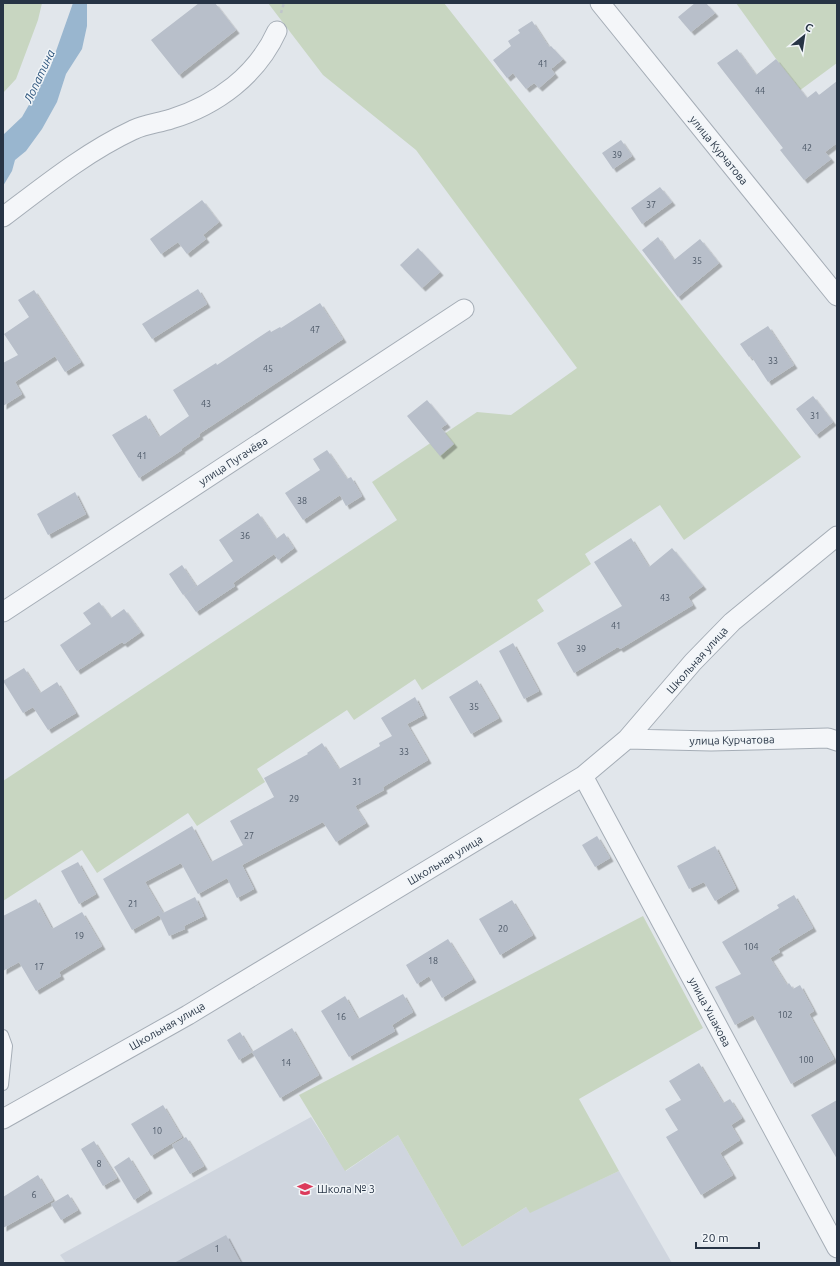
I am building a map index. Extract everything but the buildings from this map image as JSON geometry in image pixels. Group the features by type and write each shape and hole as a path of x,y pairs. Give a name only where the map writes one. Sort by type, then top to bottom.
{"street":[{"name":"улица Курчатова","path":"600,3 837,296"},
{"path":"3,217 73,164 134,129 172,119 205,106 233,88 258,61 277,31"},
{"name":"улица Пугачёва","path":"3,612 464,309"},
{"name":"Школьная улица","path":"3,1119 194,1011 583,776 627,739 693,662 732,622 837,536"},
{"name":"улица Курчатова","path":"627,739 711,741 828,738 837,741"},
{"name":"улица Ушакова","path":"583,776 837,1248"}],"lane":[{"path":"3,1035 7,1046 3,1085"}],"shaded area":[{"name":"Школа № 3","path":"311,1117 346,1171 398,1135 462,1247 526,1207 530,1212 619,1171 672,1263 66,1263 60,1255"}],"green space":[{"path":"3,3 42,3 38,20 16,79 3,93"},
{"path":"268,3 444,3 801,457 684,540 660,505 585,554 591,564 537,600 544,611 422,690 415,679 354,720 347,710 257,769 265,782 197,826 188,813 97,873 82,850 3,901 3,781 397,520 372,482 477,412 511,415 577,368 416,150 323,75"},
{"path":"736,3 837,3 837,63 799,91"},
{"path":"643,916 703,1028 579,1099 619,1171 530,1213 526,1207 462,1247 398,1135 345,1171 299,1095"}],"water":[{"path":"73,3 87,3 87,26 82,49 66,74 57,102 42,129 26,151 15,160 12,171 3,186 3,135 22,117 50,68"}],"place":[{"name":"Школа № 3","path":"305,1189"}],"water label":[{"name":"Лопатина","path":"39,76"}]}
